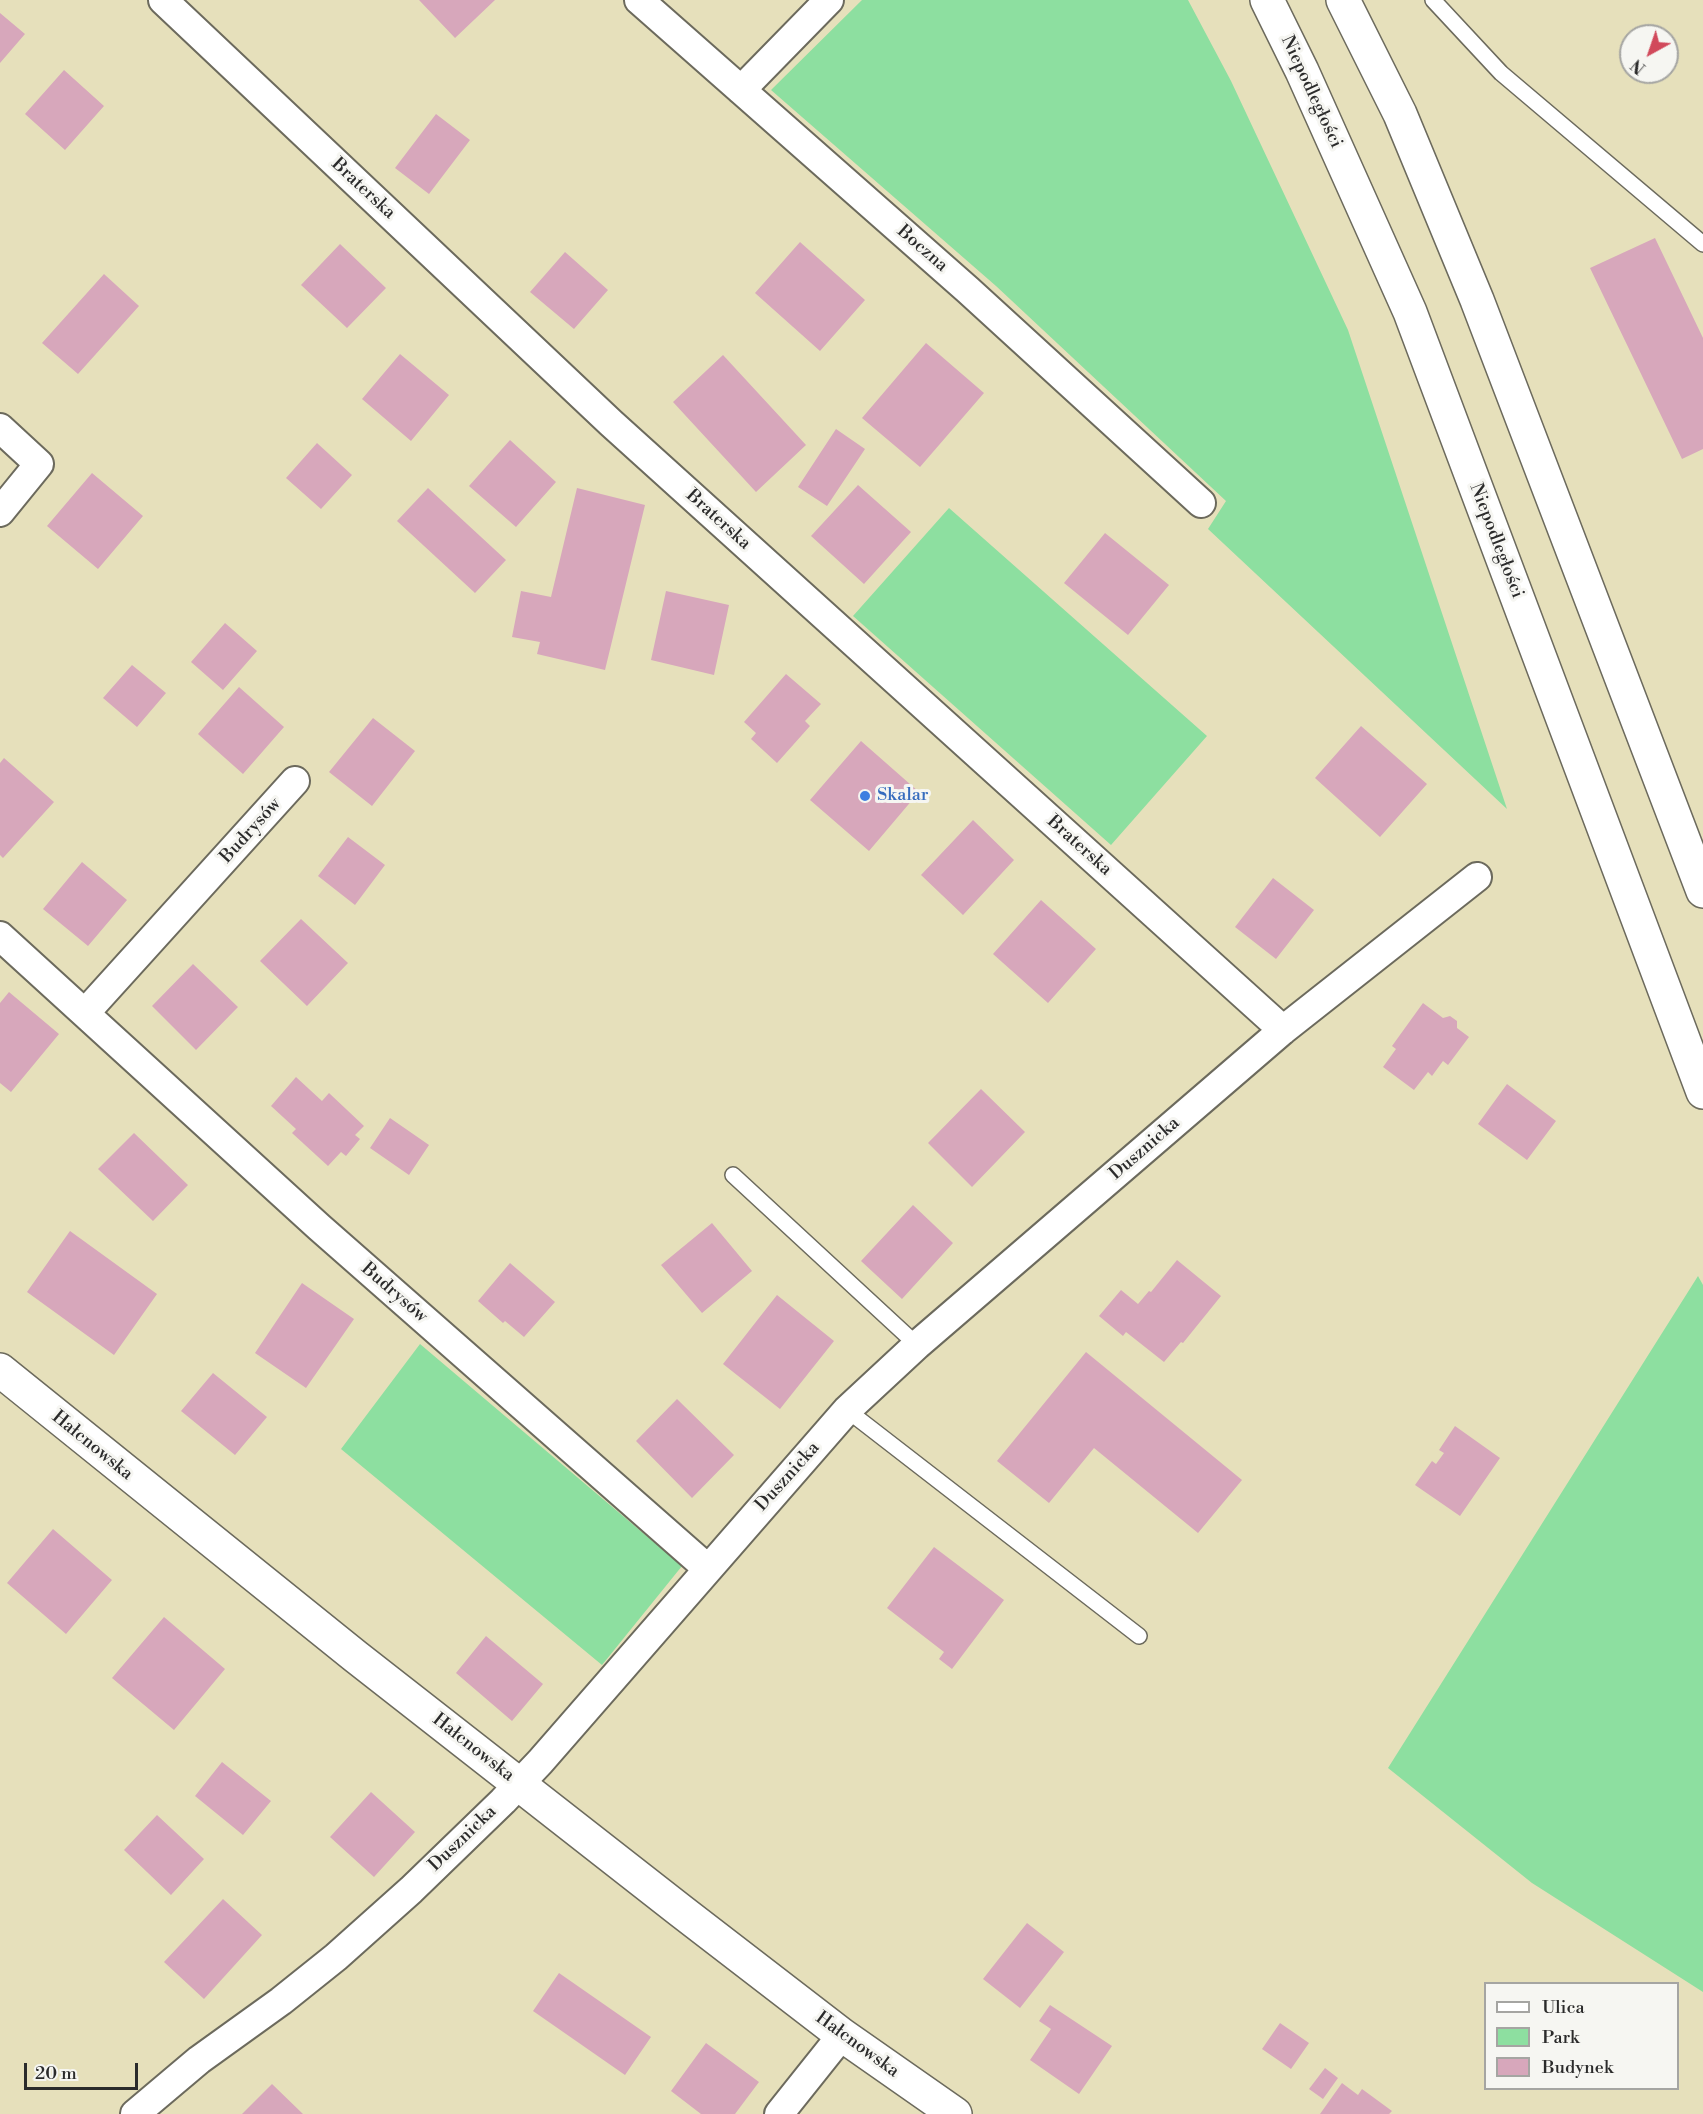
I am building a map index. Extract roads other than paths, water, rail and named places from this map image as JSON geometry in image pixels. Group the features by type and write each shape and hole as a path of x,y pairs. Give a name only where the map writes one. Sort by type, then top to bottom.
{"main road":[{"name":"Niepodległości","path":"1267,0 1302,71 1410,312 1703,1092"},
{"path":"1343,0 1400,114 1477,300 1703,891"},
{"name":"Hałcnowska","path":"0,1370 519,1784 842,2035 954,2114"}],"street":[{"name":"Braterska","path":"163,0 610,423 1283,1030"},
{"name":"Boczna","path":"639,0 968,290 1201,503"},
{"path":"741,90 829,0"},
{"path":"0,428 39,464 0,512"},
{"name":"Budrysów","path":"85,1013 295,781"},
{"name":"Dusznicka","path":"135,2114 199,2060 281,2001 336,1957 411,1890 519,1784 848,1410 917,1345 1283,1030 1477,877"},
{"name":"Budrysów","path":"0,936 318,1227 707,1569"},
{"path":"779,2114 842,2035"}],"lane":[{"path":"1434,0 1501,73 1703,244"},
{"path":"733,1175 917,1345"},
{"path":"848,1410 1138,1636"}],"place":[{"name":"Skalar","path":"865,796"}]}
